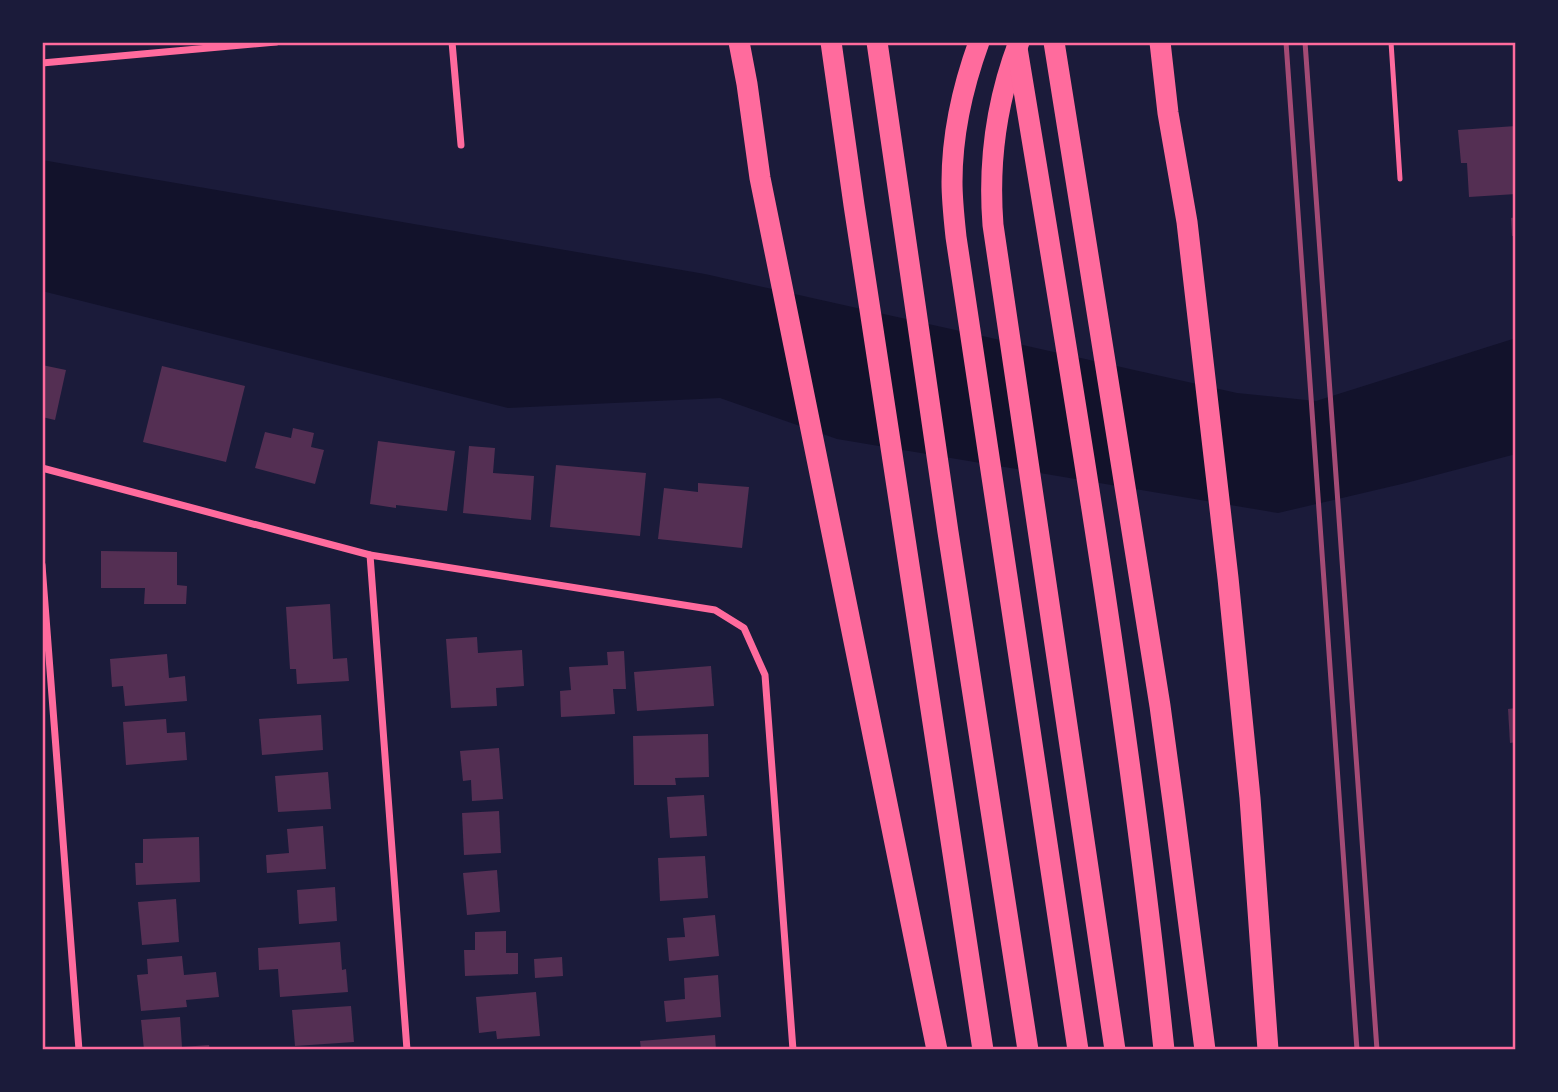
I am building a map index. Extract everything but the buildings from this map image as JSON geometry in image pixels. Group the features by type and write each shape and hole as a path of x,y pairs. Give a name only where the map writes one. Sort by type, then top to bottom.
{"highway":[{"path":"723,42 760,178"},
{"path":"738,42 747,84 760,178 937,1050"},
{"path":"831,42 983,1050"},
{"path":"877,42 1027,1050"},
{"path":"979,42 963,92 958,122 952,179 953,207 958,257 1078,1050"},
{"path":"1018,42 1103,586 1147,891 1164,1050"},
{"path":"1018,42 996,122 991,199 998,264 1115,1050"},
{"path":"1054,42 1105,352 1174,808 1205,1050"},
{"path":"1160,42 1168,113 1187,222 1228,578 1250,798 1268,1050"}],"street":[{"path":"42,63 276,42"},
{"path":"452,42 461,145"},
{"path":"42,468 370,555 715,610 744,628 765,675 793,1050"},
{"path":"370,555 407,1050"},
{"path":"42,565 79,1050"}],"lane":[{"path":"1391,42 1400,179"}],"shaded area":[{"path":"42,160 705,274 1237,393 1316,401 1516,338 1516,454 1278,513 837,439 720,398 508,408 42,291"}],"railway":[{"path":"1286,42 1357,1050"},
{"path":"1305,42 1377,1050"}]}
